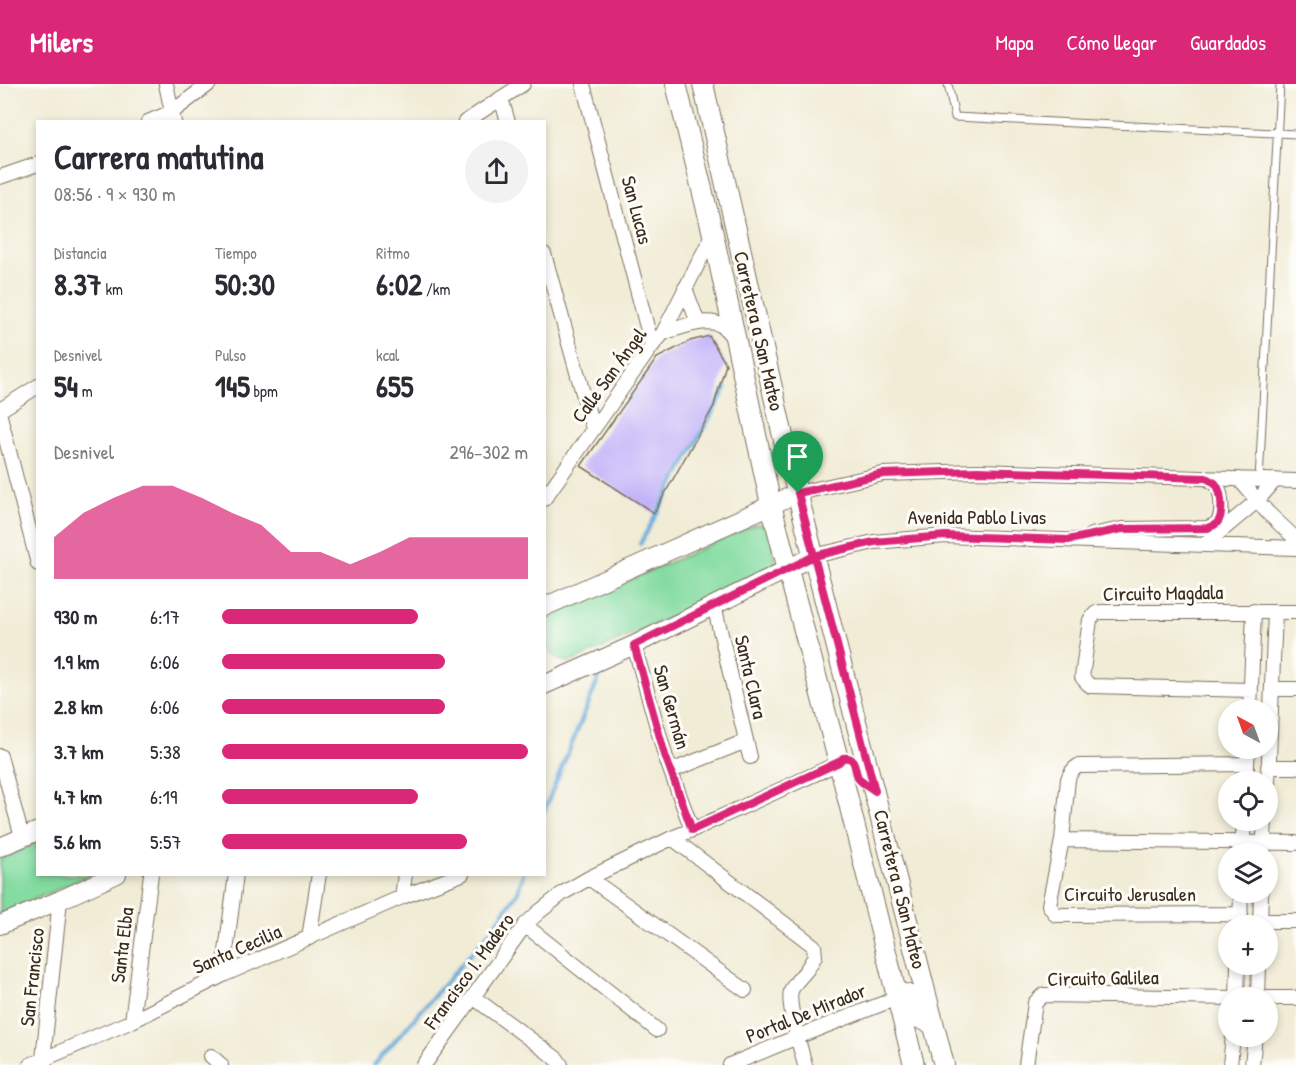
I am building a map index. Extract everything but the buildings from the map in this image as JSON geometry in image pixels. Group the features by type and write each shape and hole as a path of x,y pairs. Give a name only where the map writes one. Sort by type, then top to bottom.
{"main road":[{"name":"Carretera a San Mateo","path":"676,84 712,234 771,505 839,762 914,1065"},
{"name":"Carretera a San Mateo","path":"703,84 783,433 944,1065"},
{"path":"839,762 843,758 851,760 859,779 875,791"},
{"path":"897,998 905,994 911,996 919,1018 933,1024"}],"street":[{"path":"166,84 173,117"},
{"path":"158,120 173,117 209,84"},
{"path":"468,120 523,84"},
{"name":"San Lucas","path":"584,84 652,346"},
{"path":"501,98 507,120"},
{"path":"0,177 36,165"},
{"name":"Calle San Ángel","path":"546,496 663,333 712,234"},
{"path":"546,261 593,429"},
{"path":"685,288 698,323"},
{"name":"Calle San Ángel","path":"663,333 698,323 719,324 736,342"},
{"path":"0,410 36,387"},
{"path":"0,416 36,556"},
{"path":"546,606 798,493 883,474 977,471 1296,481"},
{"path":"1068,540 1122,529 1208,528 1217,523 1221,508 1219,491 1215,483 1206,478"},
{"path":"1239,479 1296,539"},
{"path":"1204,545 1258,500 1275,480"},
{"name":"Avenida Pablo Livas","path":"546,684 634,645 814,556 874,542 945,536 1296,548"},
{"name":"Santa Clara","path":"714,605 750,757"},
{"path":"1251,699 1254,611 1296,612"},
{"name":"Circuito Magdala","path":"1251,690 1091,686 1082,676 1088,626 1096,613 1254,611"},
{"path":"1269,771 1275,612"},
{"name":"San Germán","path":"634,645 671,771 746,741"},
{"path":"1272,689 1296,689"},
{"path":"0,756 30,834 0,847"},
{"path":"1247,759 1247,771"},
{"name":"Francisco I. Madero","path":"426,1064 525,925 563,893 672,838 839,762"},
{"name":"Circuito Jerusalen","path":"1218,919 1056,915 1049,905 1062,840 1068,779 1071,772 1078,766 1247,764"},
{"path":"1269,767 1296,767"},
{"path":"671,771 692,830"},
{"path":"672,838 814,946 815,956 792,989 790,998 805,1065"},
{"path":"1062,840 1218,847"},
{"path":"1278,846 1296,843"},
{"path":"0,925 113,876"},
{"name":"Santa Elba","path":"132,1021 151,876"},
{"path":"223,975 236,876"},
{"path":"309,938 320,876"},
{"path":"402,897 405,876"},
{"name":"Santa Cecilia","path":"30,1065 44,1062 132,1021 223,975 402,897 457,876"},
{"path":"589,878 745,990"},
{"name":"San Francisco","path":"44,1062 60,900"},
{"path":"1278,922 1296,921"},
{"path":"525,925 657,1030"},
{"name":"Circuito Galilea","path":"1026,1065 1035,1003 1043,995 1218,998"},
{"path":"473,997 559,1062"},
{"name":"Portal De Mirador","path":"730,1065 897,998"},
{"path":"1278,998 1296,998"},
{"path":"1230,1065 1232,1047"},
{"path":"1252,1065 1253,1047"}],"lane":[{"path":"948,84 955,117 1296,134"},
{"path":"1259,480 1280,84"}],"green space":[{"path":"762,524 767,527 777,565 765,575 571,662 559,660 550,652 546,642 546,624 549,618 557,612 754,525"},
{"path":"36,842 36,876 89,876 0,914 0,859"}],"waterway":[{"path":"640,544 726,388"},
{"path":"546,806 600,675"},
{"path":"374,1065 494,927 518,892 522,876"}],"route":[{"path":"798,493 814,556 634,645 665,755 692,830 839,762 843,758 851,760 859,779 875,791 814,556 874,542 945,536 1068,540 1122,529 1208,528 1217,523 1221,508 1219,491 1215,483 1206,478 977,471 883,474 798,493"}]}
